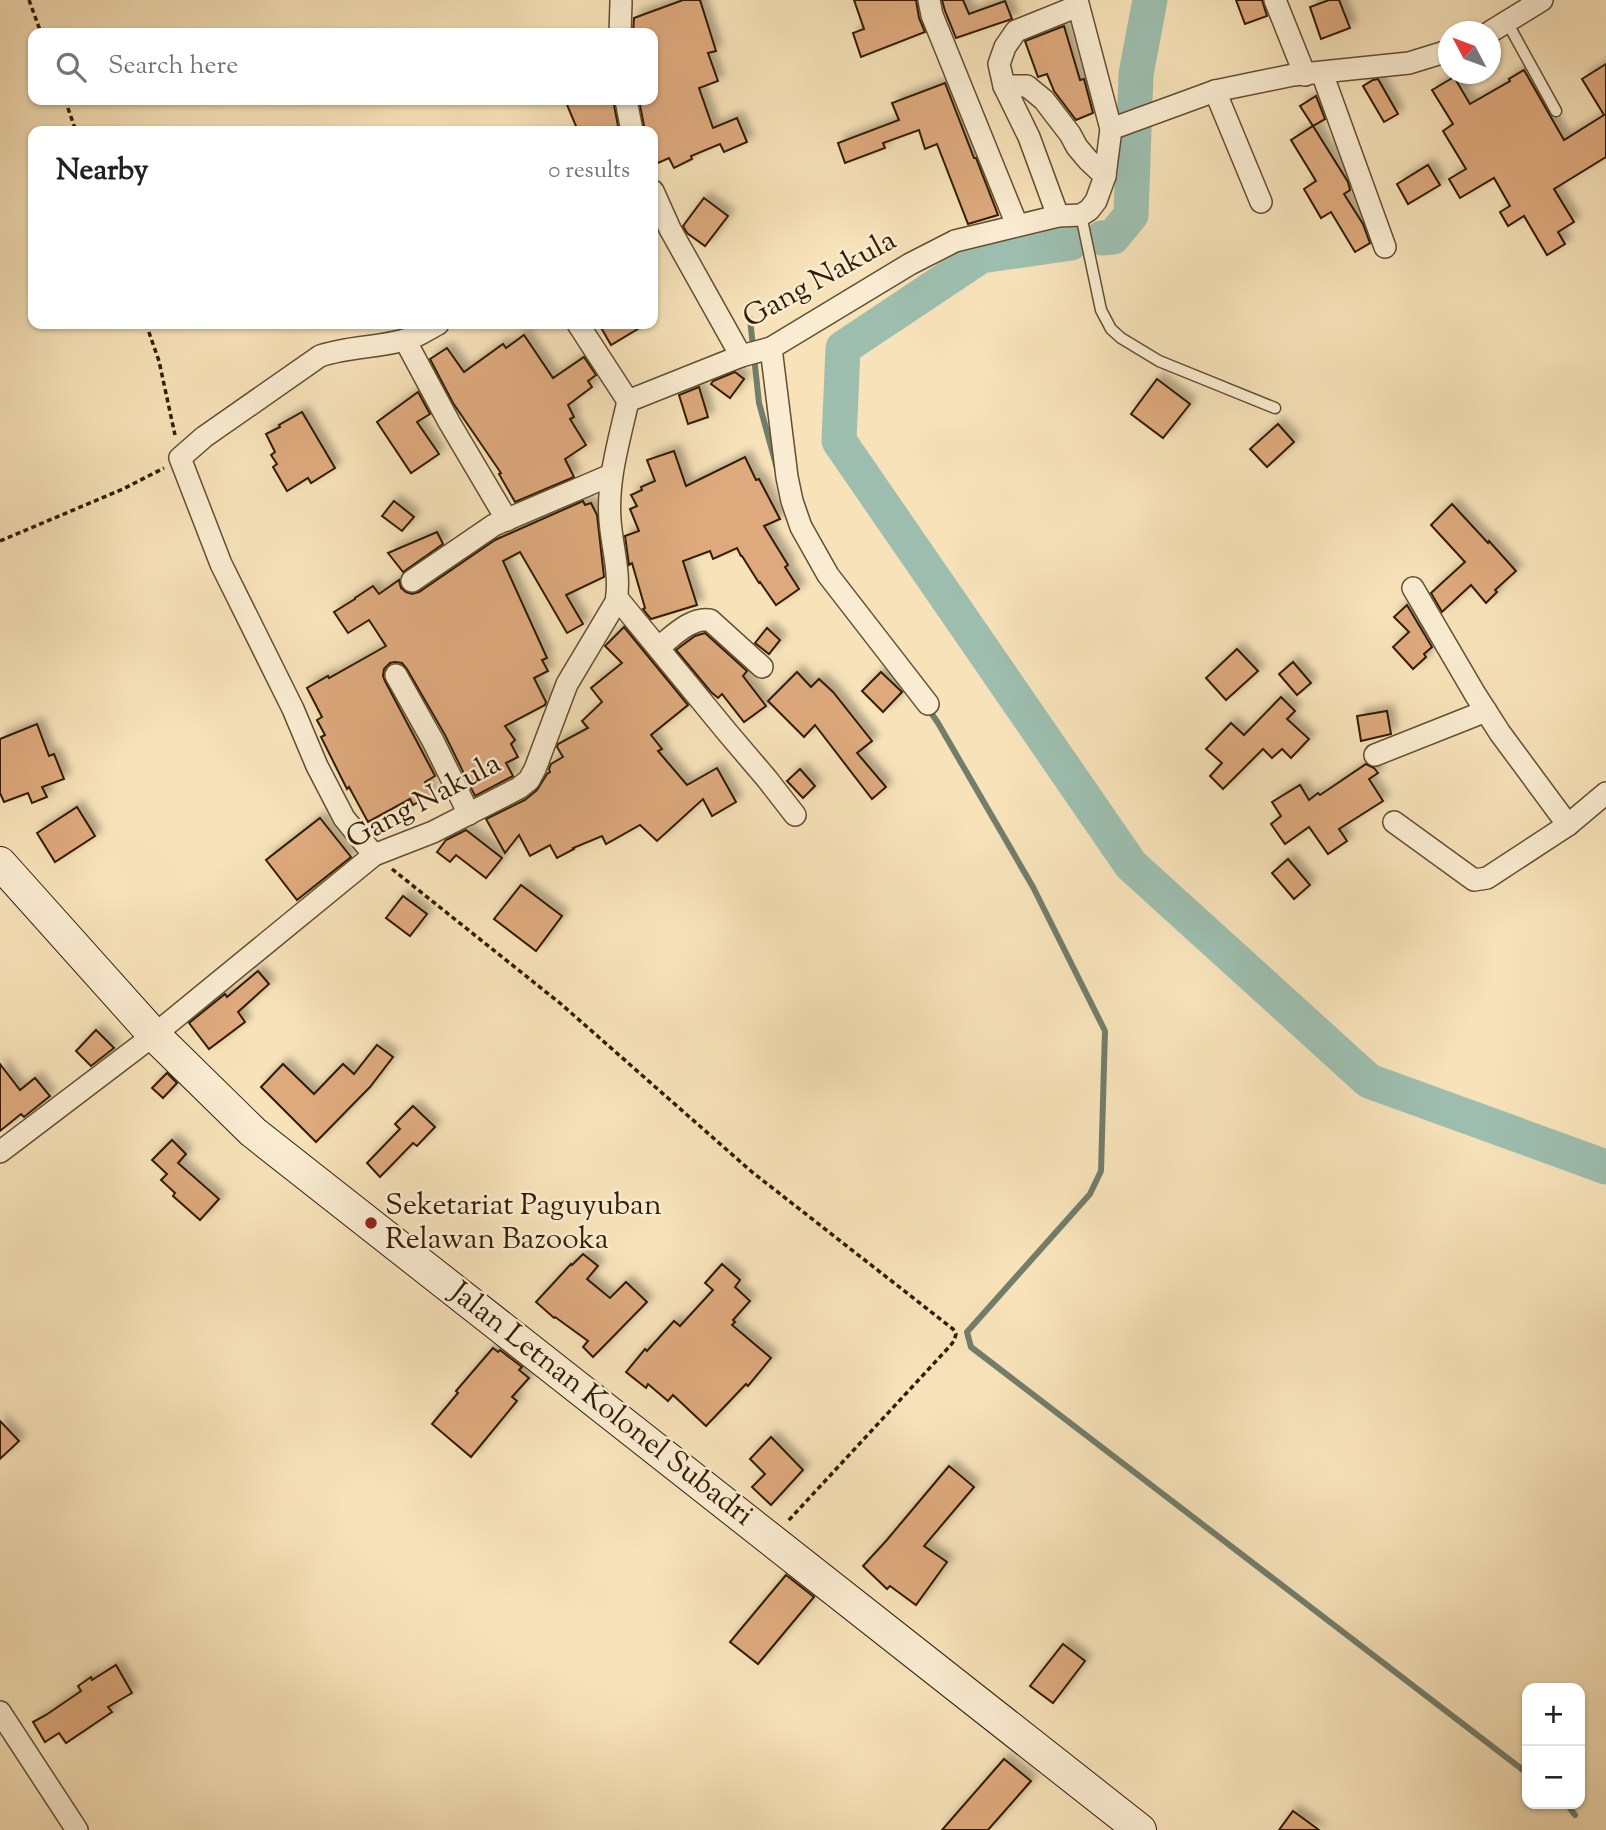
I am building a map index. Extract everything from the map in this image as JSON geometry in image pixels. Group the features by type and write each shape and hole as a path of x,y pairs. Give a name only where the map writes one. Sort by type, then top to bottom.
{"main road":[{"name":"Jalan Letnan Kolonel Subadri","path":"0,863 154,1035 253,1132 1140,1830"}],"street":[{"path":"929,0 932,15 1017,225"},
{"path":"1275,0 1313,74 1385,247"},
{"path":"1501,26 1542,0"},
{"path":"620,28 621,2"},
{"path":"1058,216 1029,137 1004,86 999,64 1005,47 1016,31 1077,3 1124,124 1096,201 1081,215"},
{"path":"1124,124 1215,91 1293,75 1409,63 1438,54"},
{"path":"1004,86 1027,86 1044,100 1088,160 1105,176"},
{"path":"1215,91 1261,202"},
{"path":"627,105 631,126"},
{"path":"658,202 670,229 756,352 792,501 801,527 828,575 929,704"},
{"name":"Gang Nakula","path":"0,1152 154,1035 374,855 469,814 529,780 568,684 616,602 618,569 610,521 611,475 628,401 756,352 955,241 1058,216 1081,215"},
{"path":"374,855 344,818 317,766 293,709 221,564 180,458 320,356 336,350 405,340 428,329"},
{"path":"581,329 628,401"},
{"path":"405,340 449,422 507,520"},
{"path":"412,581 494,525 611,475"},
{"path":"1413,588 1500,733 1569,825"},
{"path":"617,598 795,815"},
{"path":"659,647 683,628 706,618 762,667"},
{"path":"396,675 469,814"},
{"path":"1376,755 1486,710"},
{"path":"1394,822 1474,880 1480,880 1569,825 1606,793"},
{"path":"0,1712 76,1830"}],"lane":[{"path":"1501,30 1556,111"},
{"path":"1081,215 1101,310 1111,329 1159,361 1275,408"}],"path":[{"path":"30,0 39,28"},
{"path":"67,105 74,126"},
{"path":"0,541 123,489 180,458 159,360 148,329"},
{"path":"374,855 561,1004 752,1172 956,1334 950,1346 772,1539"}],"building":[{"path":"683,0 700,0 716,51 708,53 718,81 699,88 713,128 737,118 747,142 724,152 720,144 691,156 692,159 674,168 669,158 658,163 658,126 644,126 640,105 658,105 658,28 633,28 634,18"},
{"path":"854,0 916,0 925,32 861,57 853,33 864,29"},
{"path":"942,0 963,0 969,14 1005,1 1012,19 956,38"},
{"path":"1236,0 1262,0 1267,16 1245,24"},
{"path":"1329,0 1339,0 1350,28 1321,39 1310,7"},
{"path":"1064,26 1080,80 1084,79 1093,113 1076,120 1054,91 1047,74 1038,77 1025,41"},
{"path":"1606,64 1606,157 1554,189 1574,222 1558,232 1565,244 1547,255 1524,216 1508,226 1500,212 1510,206 1494,178 1460,198 1449,179 1466,169 1443,131 1453,124 1432,90 1442,84 1458,84 1470,104 1524,70 1564,140 1604,115 1582,79"},
{"path":"1378,79 1398,114 1384,122 1363,86"},
{"path":"945,83 998,215 968,224 937,144 925,149 919,130 883,143 885,148 845,163 838,143 899,120 892,103"},
{"path":"1316,96 1325,119 1313,126 1300,106"},
{"path":"567,105 614,105 618,126 576,126"},
{"path":"1313,126 1348,182 1350,190 1344,194 1363,224 1370,243 1355,252 1331,212 1321,218 1304,189 1316,181 1291,140"},
{"path":"1428,165 1440,185 1408,204 1397,184"},
{"path":"704,198 728,216 705,246 687,233 683,226"},
{"path":"602,329 638,329 611,345"},
{"path":"524,335 553,378 584,357 596,375 588,381 592,387 568,405 574,417 570,419 586,445 565,459 574,477 515,502 499,474 501,473 453,403 430,359 447,348 464,372 503,344 506,348"},
{"path":"735,372 744,379 730,398 711,384 713,381"},
{"path":"1157,379 1190,404 1163,438 1131,414"},
{"path":"699,387 708,417 688,424 679,395"},
{"path":"418,392 430,414 417,422 439,454 411,473 377,422"},
{"path":"302,412 335,468 311,483 308,478 287,491 273,467 277,464 271,455 275,452 266,434"},
{"path":"1278,424 1294,442 1267,467 1250,449"},
{"path":"674,451 686,486 745,457 780,519 764,526 799,589 776,605 737,548 713,559 710,551 683,561 697,605 651,619 643,609 645,608 632,563 629,565 625,536 639,531 630,509 637,506 631,495 655,481 647,460"},
{"path":"394,501 414,517 402,531 382,516"},
{"path":"583,501 585,505 591,503 597,515 604,577 566,595 583,624 567,633 520,552 503,561 547,658 542,660 548,671 534,678 545,705 505,726 515,740 511,744 518,757 506,763 513,776 475,796 445,735 407,669 402,663 390,663 384,669 383,676 435,776 425,782 432,794 413,805 410,799 368,822 349,787 347,789 321,737 325,735 317,720 322,717 307,688 386,646 369,620 348,633 334,612 373,586 379,594 399,580 401,588 406,592 419,592 495,540"},
{"path":"1452,504 1516,571 1495,590 1497,592 1486,603 1471,585 1442,612 1431,593 1465,562 1431,525"},
{"path":"437,532 443,544 403,572 388,553"},
{"path":"1407,605 1432,647 1413,669 1393,647 1409,632 1394,617"},
{"path":"624,627 688,705 651,735 662,749 658,751 687,785 717,768 736,802 712,816 703,799 657,841 640,825 606,844 602,836 557,858 550,845 530,856 519,835 505,853 486,819 525,800 537,790 550,772 551,764 563,757 558,744 588,728 582,721 602,702 591,688 622,663 605,646"},
{"path":"767,628 780,640 769,654 755,643"},
{"path":"705,633 747,671 743,676 766,706 744,722 722,694 718,698 711,692 676,650 695,636"},
{"path":"1237,649 1258,671 1226,700 1206,678"},
{"path":"1293,662 1311,683 1297,695 1279,674"},
{"path":"797,672 811,687 819,679 833,692 872,741 857,753 886,787 872,799 815,725 804,737 768,701"},
{"path":"881,672 902,692 883,712 862,691"},
{"path":"1281,697 1295,711 1287,719 1309,739 1291,758 1282,749 1272,758 1263,749 1223,789 1210,776 1222,763 1206,749 1231,723 1244,735"},
{"path":"1387,711 1391,734 1361,741 1357,716"},
{"path":"37,724 49,756 54,754 64,779 42,787 47,797 32,803 28,793 4,802 0,793 0,739"},
{"path":"1366,764 1378,773 1369,779 1383,801 1339,829 1347,841 1328,854 1309,827 1285,844 1271,824 1281,816 1272,802 1300,785 1309,800"},
{"path":"800,769 815,786 803,798 787,781"},
{"path":"77,807 95,836 55,862 37,833"},
{"path":"320,818 351,857 297,900 266,860"},
{"path":"466,830 502,858 486,878 456,855 450,862 437,852 446,840"},
{"path":"1288,859 1310,885 1294,899 1272,873"},
{"path":"521,885 562,916 536,951 494,919"},
{"path":"403,896 427,914 410,936 386,918"},
{"path":"258,971 269,984 238,1012 245,1022 209,1049 189,1023 225,994 227,997"},
{"path":"96,1030 114,1048 91,1066 76,1051"},
{"path":"377,1045 393,1057 370,1087 316,1142 261,1087 283,1064 314,1094 343,1064 354,1074"},
{"path":"0,1064 20,1090 35,1078 50,1096 24,1117 21,1114 0,1131"},
{"path":"167,1073 177,1083 163,1098 152,1088"},
{"path":"413,1106 435,1127 417,1146 413,1143 380,1177 367,1163 400,1129 395,1124"},
{"path":"172,1140 186,1154 178,1163 219,1199 200,1220 173,1196 175,1193 161,1180 167,1174 152,1160"},
{"path":"583,1254 598,1266 587,1279 610,1298 626,1282 647,1302 593,1357 583,1347 588,1341 536,1302"},
{"path":"722,1264 740,1280 735,1287 750,1301 733,1320 735,1322 732,1325 771,1358 748,1386 746,1384 706,1426 673,1395 668,1401 648,1384 646,1388 626,1372 674,1321 680,1326 713,1290 705,1283"},
{"path":"493,1348 498,1352 500,1350 522,1367 519,1370 529,1378 512,1397 517,1401 471,1457 432,1424"},
{"path":"0,1421 19,1441 0,1459"},
{"path":"771,1437 803,1470 771,1505 752,1487 765,1474 750,1459"},
{"path":"949,1466 974,1487 924,1546 947,1562 916,1605 890,1586 887,1589 863,1566"},
{"path":"786,1575 814,1597 758,1664 730,1642"},
{"path":"1063,1644 1085,1661 1053,1703 1030,1686"},
{"path":"116,1665 132,1693 108,1707 112,1712 66,1743 59,1733 45,1742 33,1722 81,1691 78,1686 91,1677 92,1680"},
{"path":"1004,1759 1031,1781 988,1830 942,1830"},
{"path":"1293,1811 1319,1830 1279,1830"}],"waterway":[{"path":"1102,238 1113,237 1131,215 1136,74 1150,0"},
{"path":"1071,243 981,256 843,348 839,441 1131,865 1369,1081 1606,1167"},
{"path":"750,319 759,403 778,472"},
{"path":"927,707 1033,887 1105,1031 1101,1171 1090,1194 967,1332 971,1347 1522,1769"},
{"path":"1571,1809 1575,1815"}],"place":[{"name":"Seketariat Paguyuban Relawan Bazooka","path":"371,1223"}]}
